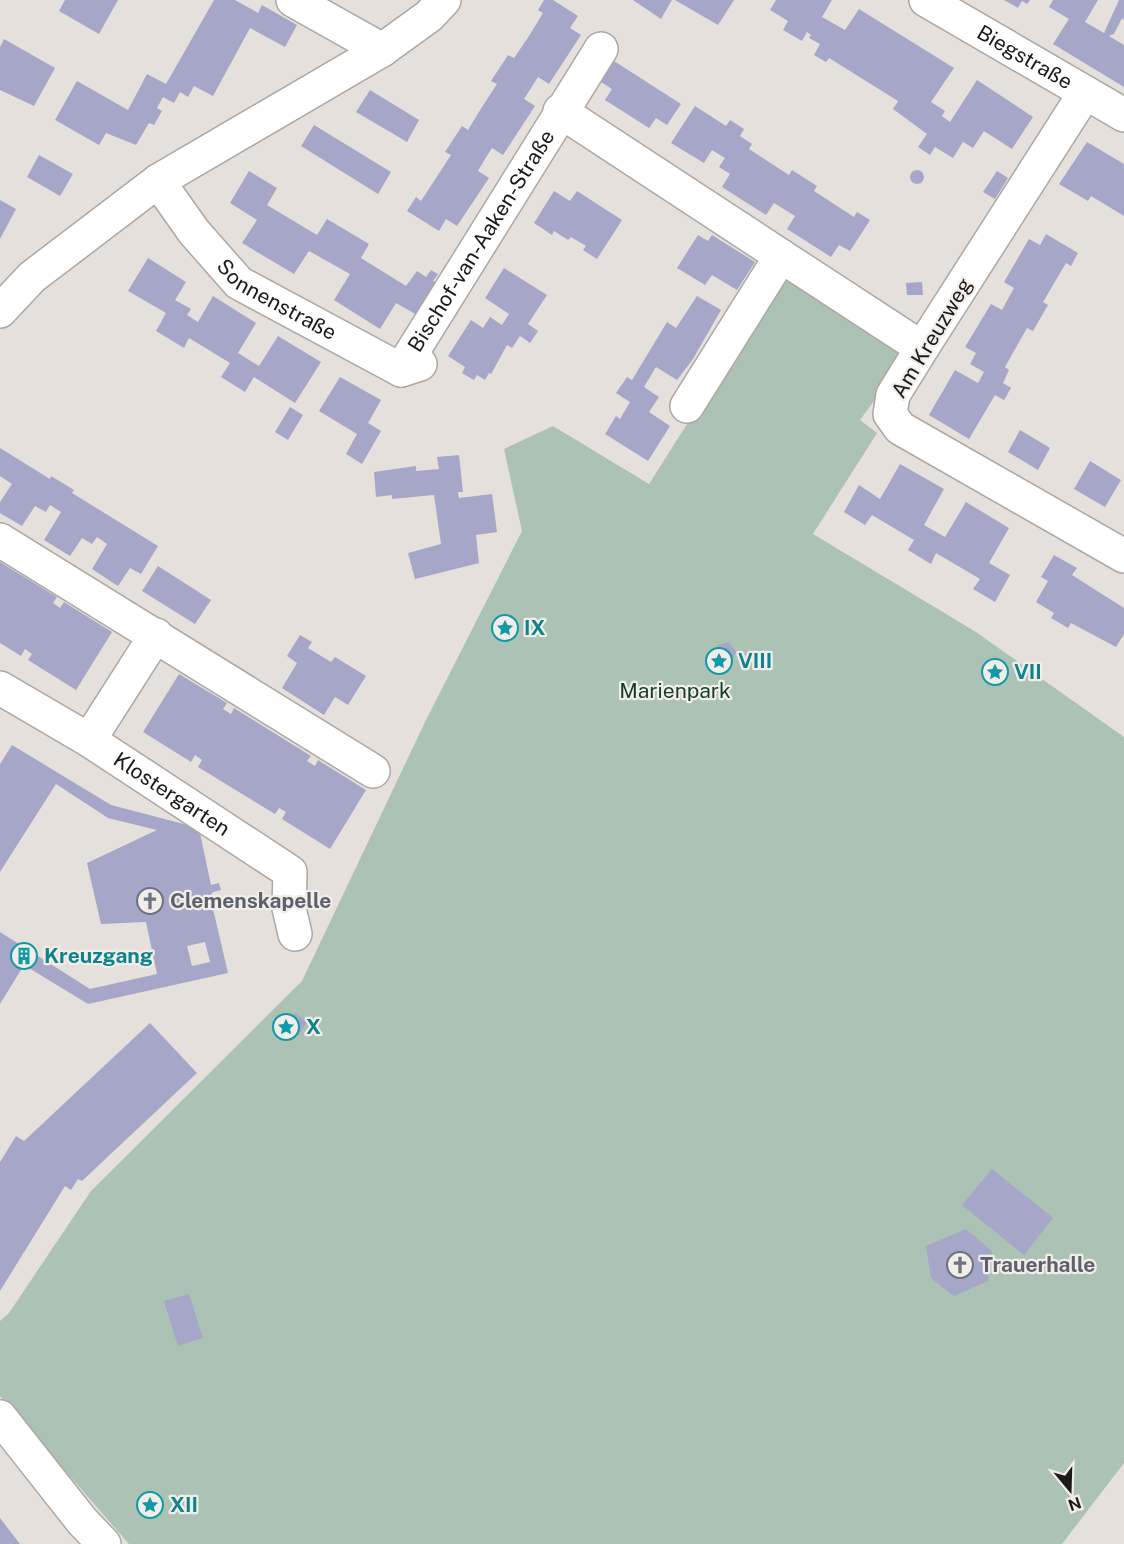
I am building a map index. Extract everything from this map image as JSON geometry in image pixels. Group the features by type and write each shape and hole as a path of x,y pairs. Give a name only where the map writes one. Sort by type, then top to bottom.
{"street":[{"path":"294,0 382,50"},
{"path":"0,311 32,277 158,181 382,50 429,16 444,0"},
{"name":"Biegstraße","path":"926,0 1124,115"},
{"name":"Bischof-van-Aaken-Straße","path":"413,366 560,111 600,49"},
{"name":"Am Kreuzweg","path":"1086,93 893,395 890,414 900,428 1124,555"},
{"name":"Bischof-van-Aaken-Straße","path":"560,111 922,348"},
{"name":"Sonnenstraße","path":"158,181 194,232 239,283 413,366"},
{"path":"687,406 781,256"},
{"path":"0,540 373,771"},
{"path":"89,740 156,635"},
{"name":"Klostergarten","path":"0,688 89,740 290,872 289,908 295,934"},
{"path":"0,1416 82,1521 104,1544"}],"green space":[{"name":"Marienpark","path":"786,268 914,347 860,420 877,433 813,534 976,632 1124,737 1124,1463 1062,1544 129,1544 0,1396 0,1321 9,1313 91,1191 302,981 426,720 522,531 504,449 553,426 649,484"}],"building":[{"path":"65,0 118,0 99,34 59,11"},
{"path":"214,0 235,0 258,13 262,5 297,25 285,47 250,28 213,96 194,86 188,97 180,92 174,103 163,97 157,108 162,111 154,125 149,123 136,145 106,133 99,145 55,120 77,81 128,110 147,74 166,84"},
{"path":"544,0 553,0 578,16 570,28 581,35 549,84 538,77 524,99 535,106 503,155 492,148 478,171 489,178 457,226 446,219 439,231 407,211 416,197 421,201 451,155 445,152 462,126 468,130 497,84 491,81 508,55 514,58 543,13 538,10"},
{"path":"633,0 672,0 661,19"},
{"path":"675,0 734,0 718,25"},
{"path":"776,0 832,0 822,17 845,30 859,9 954,68 931,102 945,111 942,116 950,122 977,80 1033,117 1012,149 984,131 973,148 963,142 953,158 935,147 930,155 918,147 927,134 893,109 898,101 829,58 826,62 814,55 820,44 809,38 811,35 807,32 802,41 783,30 788,21 770,10"},
{"path":"1004,0 1030,0 1027,4 1022,1 1018,8"},
{"path":"1053,0 1098,0 1085,22 1104,33 1119,0 1124,0 1124,20 1122,18 1114,34 1109,36 1124,45 1124,87 1053,44 1069,19 1049,7"},
{"path":"4,39 55,68 34,106 0,90 0,47"},
{"path":"614,61 681,104 667,125 656,118 649,128 605,100 612,89 601,82"},
{"path":"370,90 419,120 407,142 356,112"},
{"path":"695,106 726,126 730,120 744,129 740,136 752,144 749,149 789,175 792,170 817,186 814,191 854,217 857,212 870,220 850,251 839,245 831,257 787,229 795,216 774,203 766,215 722,187 730,174 719,167 725,158 712,150 704,163 671,143"},
{"path":"314,125 391,172 378,194 301,146"},
{"path":"1087,142 1124,164 1124,216 1091,196 1088,201 1059,184"},
{"path":"39,155 73,174 60,196 27,177"},
{"path":"914,170 920,170 924,177 920,184 914,184 910,180 910,174"},
{"path":"249,171 277,188 267,205 317,235 327,219 369,244 361,258 406,286 417,271 426,277 431,270 438,274 433,281 437,283 417,315 396,303 380,329 334,300 350,274 309,251 294,274 242,243 257,220 230,203"},
{"path":"997,171 1008,178 995,199 983,192"},
{"path":"554,191 570,201 577,191 622,220 597,259 583,250 586,246 571,237 568,240 554,231 552,235 534,223"},
{"path":"0,200 16,209 0,239"},
{"path":"1046,234 1078,253 1071,266 1066,263 1043,302 1048,305 1033,331 1027,328 1005,367 1009,370 1003,383 1011,388 1004,400 995,395 969,439 929,415 955,370 978,383 984,372 970,364 976,353 965,347 991,304 1002,310 1014,288 1004,282 1029,239 1040,245"},
{"path":"698,235 708,241 712,235 755,262 737,290 712,275 705,285 677,268"},
{"path":"148,258 186,282 175,300 191,309 187,315 198,322 213,296 256,323 238,353 259,366 278,336 321,362 295,403 254,377 245,392 221,377 230,363 189,338 184,348 156,331 166,313 128,291"},
{"path":"504,268 547,295 528,324 538,331 530,343 520,336 512,348 507,345 491,374 489,373 485,380 477,375 474,380 462,373 465,367 448,356 471,320 483,328 490,317 502,325 509,314 485,298"},
{"path":"922,282 923,295 907,295 906,283"},
{"path":"697,296 721,310 693,359 677,380 656,367 644,387 659,397 649,412 670,426 648,461 605,434 616,416 620,419 630,402 616,393 627,377 632,380 667,322 676,328"},
{"path":"340,377 381,400 368,423 381,431 362,464 346,454 357,434 319,411"},
{"path":"290,407 303,415 288,440 275,432"},
{"path":"1020,430 1050,448 1038,470 1008,452"},
{"path":"0,448 50,479 51,476 74,490 72,493 158,546 141,574 130,568 118,586 92,569 107,544 97,537 92,544 82,538 70,556 44,540 61,512 50,505 46,512 35,506 22,526 0,513 0,502 12,484 0,476"},
{"path":"459,455 463,492 458,492 459,498 492,494 497,532 476,535 479,563 415,579 408,553 441,544 434,495 392,499 392,495 376,497 374,472 416,466 416,471 439,469 437,457"},
{"path":"1090,461 1121,480 1105,507 1074,489"},
{"path":"900,464 944,489 924,525 945,537 966,502 1009,528 989,563 1010,575 995,602 973,589 980,579 936,553 931,564 908,550 914,540 872,515 865,525 844,512 859,485 880,499"},
{"path":"1054,555 1077,568 1072,575 1124,608 1124,634 1116,647 1071,623 1068,628 1051,618 1054,613 1036,602 1048,581 1041,577"},
{"path":"0,562 57,597 53,603 60,608 64,602 112,632 76,690 28,660 32,654 25,649 21,656 0,643"},
{"path":"158,566 211,600 195,624 142,591"},
{"path":"502,620 514,623 511,633 499,629"},
{"path":"300,635 312,642 308,648 331,662 335,657 366,676 348,705 335,697 324,715 282,688 297,663 287,656"},
{"path":"728,642 736,652 728,666 713,660 718,645"},
{"path":"984,666 998,666 998,675 984,675"},
{"path":"179,674 227,703 223,709 231,714 234,708 311,756 307,761 315,766 318,760 366,790 330,849 282,819 286,812 279,808 275,814 198,767 202,760 195,755 191,762 143,732"},
{"path":"12,745 111,805 199,828 211,885 219,883 221,890 213,892 210,896 228,973 88,1004 24,965 0,1004 0,932 90,989 157,974 146,922 101,924 87,863 157,830 108,818 56,784 0,872 0,764","holes":["205,942 210,962 192,966 187,946"]},
{"path":"290,1013 293,1016 295,1013 307,1022 296,1036 296,1032 285,1027 287,1025 283,1022"},
{"path":"150,1023 197,1073 82,1181 78,1179 71,1190 65,1186 0,1291 0,1162 16,1136 24,1141"},
{"path":"992,1169 1053,1218 1024,1255 962,1205"},
{"name":"Trauerhalle","path":"966,1229 992,1251 988,1281 954,1296 931,1278 926,1246"},
{"path":"189,1294 203,1338 178,1346 164,1301"},
{"path":"0,1518 20,1544 0,1544"}],"place":[{"name":"IX","path":"505,628"},
{"name":"VIII","path":"719,661"},
{"name":"VII","path":"995,672"},
{"name":"Clemenskapelle","path":"150,901"},
{"name":"Kreuzgang","path":"24,956"},
{"name":"X","path":"286,1027"},
{"name":"Trauerhalle","path":"960,1265"},
{"name":"XII","path":"150,1505"}]}
